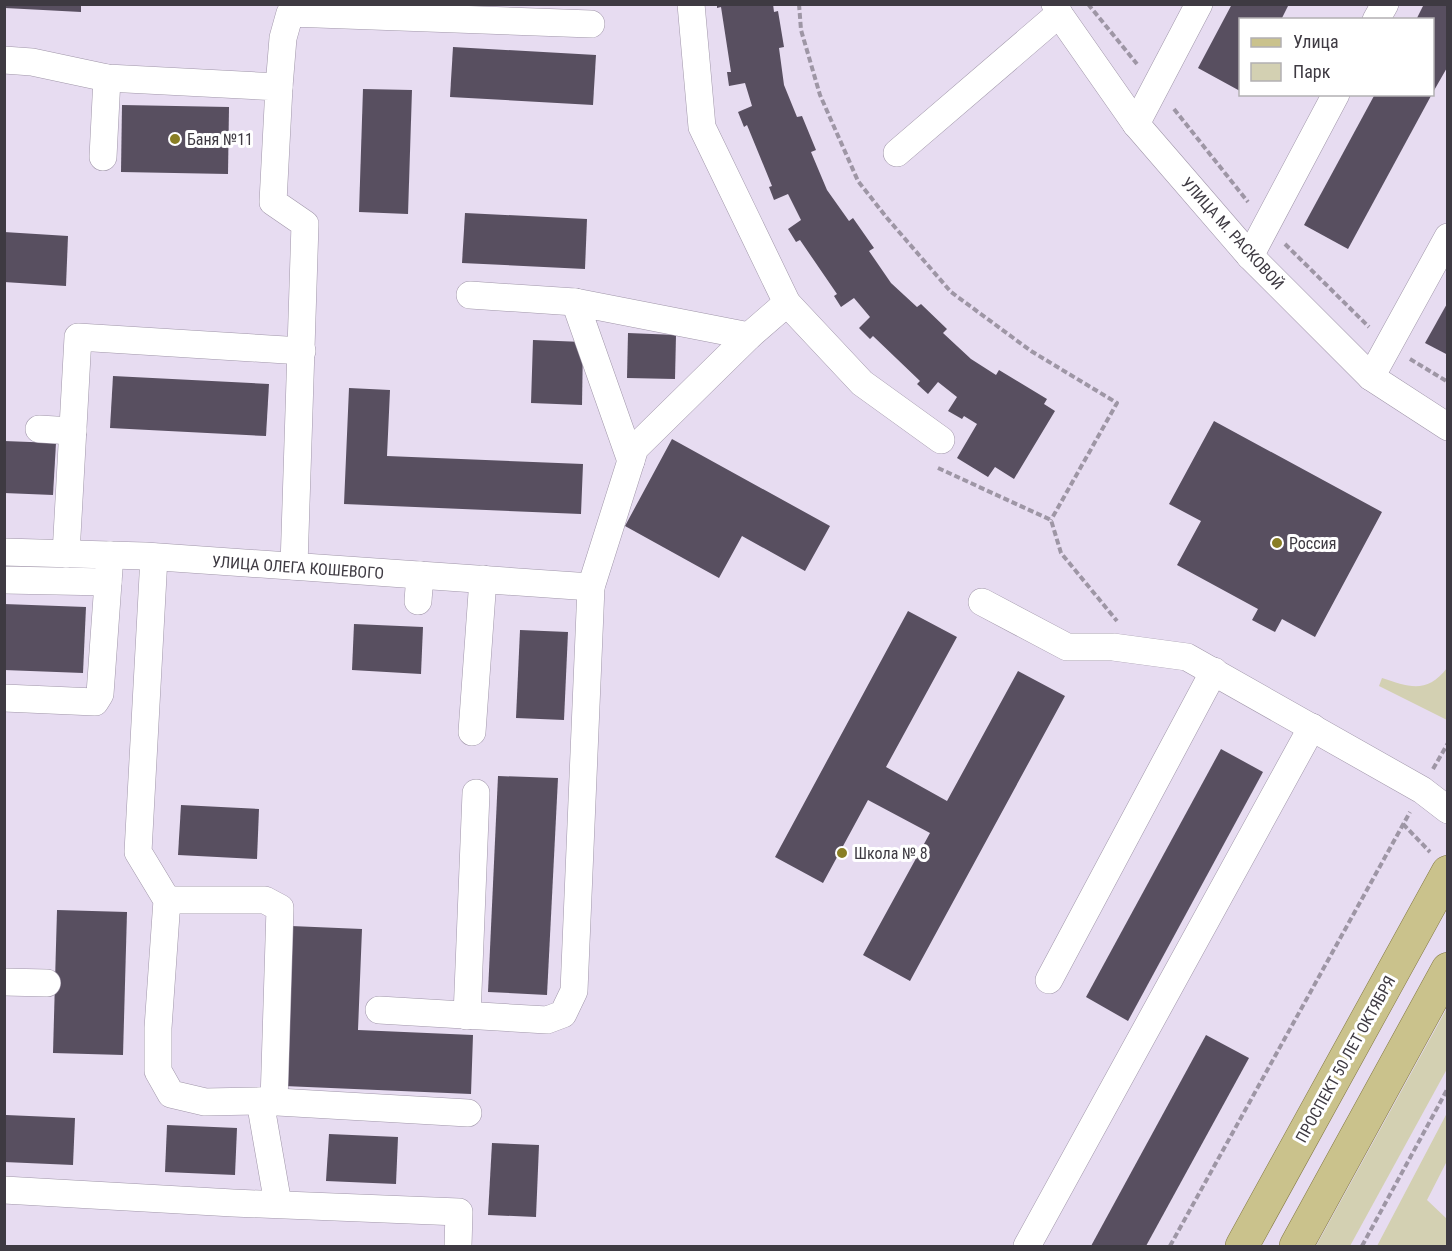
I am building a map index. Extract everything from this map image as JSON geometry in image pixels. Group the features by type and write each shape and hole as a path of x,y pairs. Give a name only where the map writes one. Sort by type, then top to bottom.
{"main road":[{"name":"ПРОСПЕКТ 50 ЛЕТ ОКТЯБРЯ","path":"1242,1246 1440,863"},
{"path":"1296,1246 1448,969"}],"street":[{"path":"691,4 702,127 787,303 862,383 941,440"},
{"path":"1136,124 1199,4"},
{"path":"1377,18 1384,4"},
{"path":"897,153 1057,9"},
{"name":"УЛИЦА М. РАСКОВОЙ","path":"1057,9 1136,124 1250,256 1371,377 1448,427"},
{"path":"294,566 305,224 273,202 283,38 290,13 591,24"},
{"path":"4,60 32,62 107,78 279,87"},
{"path":"103,157 107,78"},
{"path":"1250,256 1335,96"},
{"path":"1371,377 1448,237"},
{"path":"470,295 575,302 749,336"},
{"path":"575,302 631,461"},
{"path":"379,1010 548,1020 563,1014 574,991 591,587 635,448 749,336 787,303"},
{"path":"66,554 78,337 302,351"},
{"path":"39,429 73,430"},
{"name":"УЛИЦА ОЛЕГА КОШЕВОГО","path":"4,552 154,557 294,566 419,588 483,579 591,587"},
{"path":"4,698 95,702 100,694 110,555"},
{"path":"154,557 138,852 167,900 158,1028 158,1071 171,1094 205,1102 267,1102 468,1113"},
{"path":"472,732 483,579"},
{"path":"4,580 108,582"},
{"path":"982,602 1067,647 1113,647 1187,657 1422,790 1448,810"},
{"path":"1049,980 1214,671"},
{"path":"1027,1246 1312,728"},
{"path":"467,1016 476,793"},
{"path":"167,900 264,900 280,908 267,1102 278,1204"},
{"path":"4,982 47,983"},
{"path":"4,1190 233,1203 459,1212 459,1246"}],"path":[{"path":"799,4 801,30 820,95 858,181 887,218 951,292 1031,351 1117,403 1051,520"},
{"path":"1170,1246 1448,743"},
{"path":"1403,824 1440,863"},
{"path":"1362,1246 1448,1088"}],"green space":[{"path":"1447,668 1447,720 1379,686 1382,678 1409,686 1425,685 1440,676"},
{"path":"1447,1008 1447,1069 1350,1246 1316,1246"},
{"path":"1447,1113 1447,1161 1427,1200 1447,1219 1447,1246 1377,1246"}],"building":[{"path":"5,4 81,4 81,12 5,8"},
{"path":"717,4 773,4 774,12 778,11 784,47 779,48 784,85 797,117 802,116 816,150 811,152 827,190 849,221 853,218 874,248 869,251 891,283 917,307 921,304 947,329 943,333 971,359 996,375 999,370 1047,399 1044,404 1055,411 1014,479 995,467 988,477 957,458 977,424 964,416 962,419 948,411 957,397 938,382 928,394 917,384 920,381 873,336 870,339 859,328 870,317 854,298 841,307 834,296 837,294 800,240 796,242 788,229 801,220 788,194 774,200 769,187 772,186 747,125 744,127 738,112 752,106 745,83 729,86 727,72 731,72 721,7 717,8"},
{"path":"1232,4 1289,4 1282,18 1239,18 1239,90 1198,68"},
{"path":"1424,4 1448,4 1448,66 1434,90 1434,18 1417,18"},
{"path":"453,47 596,55 593,105 450,97"},
{"path":"363,89 412,90 408,214 359,212"},
{"path":"1374,96 1431,96 1348,249 1304,225"},
{"name":"Баня №11","path":"122,105 229,107 228,174 121,172"},
{"path":"465,213 587,219 585,269 462,263"},
{"path":"4,232 68,236 66,286 4,282"},
{"path":"1448,302 1448,355 1425,343"},
{"path":"628,333 676,335 675,379 627,378"},
{"path":"533,340 583,342 582,405 531,403"},
{"path":"113,376 269,384 266,436 110,428"},
{"path":"349,388 390,390 387,456 583,464 581,514 344,504"},
{"name":"Россия","path":"1214,421 1382,512 1315,637 1282,619 1275,632 1252,620 1258,609 1177,565 1201,521 1169,504"},
{"path":"672,439 830,526 805,571 742,536 719,578 625,526"},
{"path":"4,441 56,443 53,495 4,493"},
{"path":"4,604 86,607 83,673 4,670"},
{"path":"908,611 957,637 886,767 947,801 1018,671 1065,696 910,981 863,955 930,833 868,800 823,883 775,857"},
{"path":"354,624 423,627 421,674 352,670"},
{"path":"520,630 568,632 564,720 516,718"},
{"path":"1221,749 1263,772 1128,1021 1086,997"},
{"path":"498,776 558,778 547,995 488,992"},
{"path":"181,805 259,809 257,859 178,855"},
{"path":"57,910 127,912 123,1055 53,1053"},
{"path":"291,926 362,929 358,1030 473,1035 471,1094 284,1086"},
{"path":"1206,1035 1249,1058 1146,1246 1091,1246"},
{"path":"6,1115 75,1118 73,1165 4,1162"},
{"path":"167,1125 237,1128 235,1175 165,1172"},
{"path":"329,1134 398,1137 396,1184 326,1181"},
{"path":"492,1143 539,1145 536,1217 488,1215"}],"place":[{"name":"Баня №11","path":"175,139"},
{"name":"Россия","path":"1277,543"},
{"name":"Школа № 8","path":"842,853"}]}
